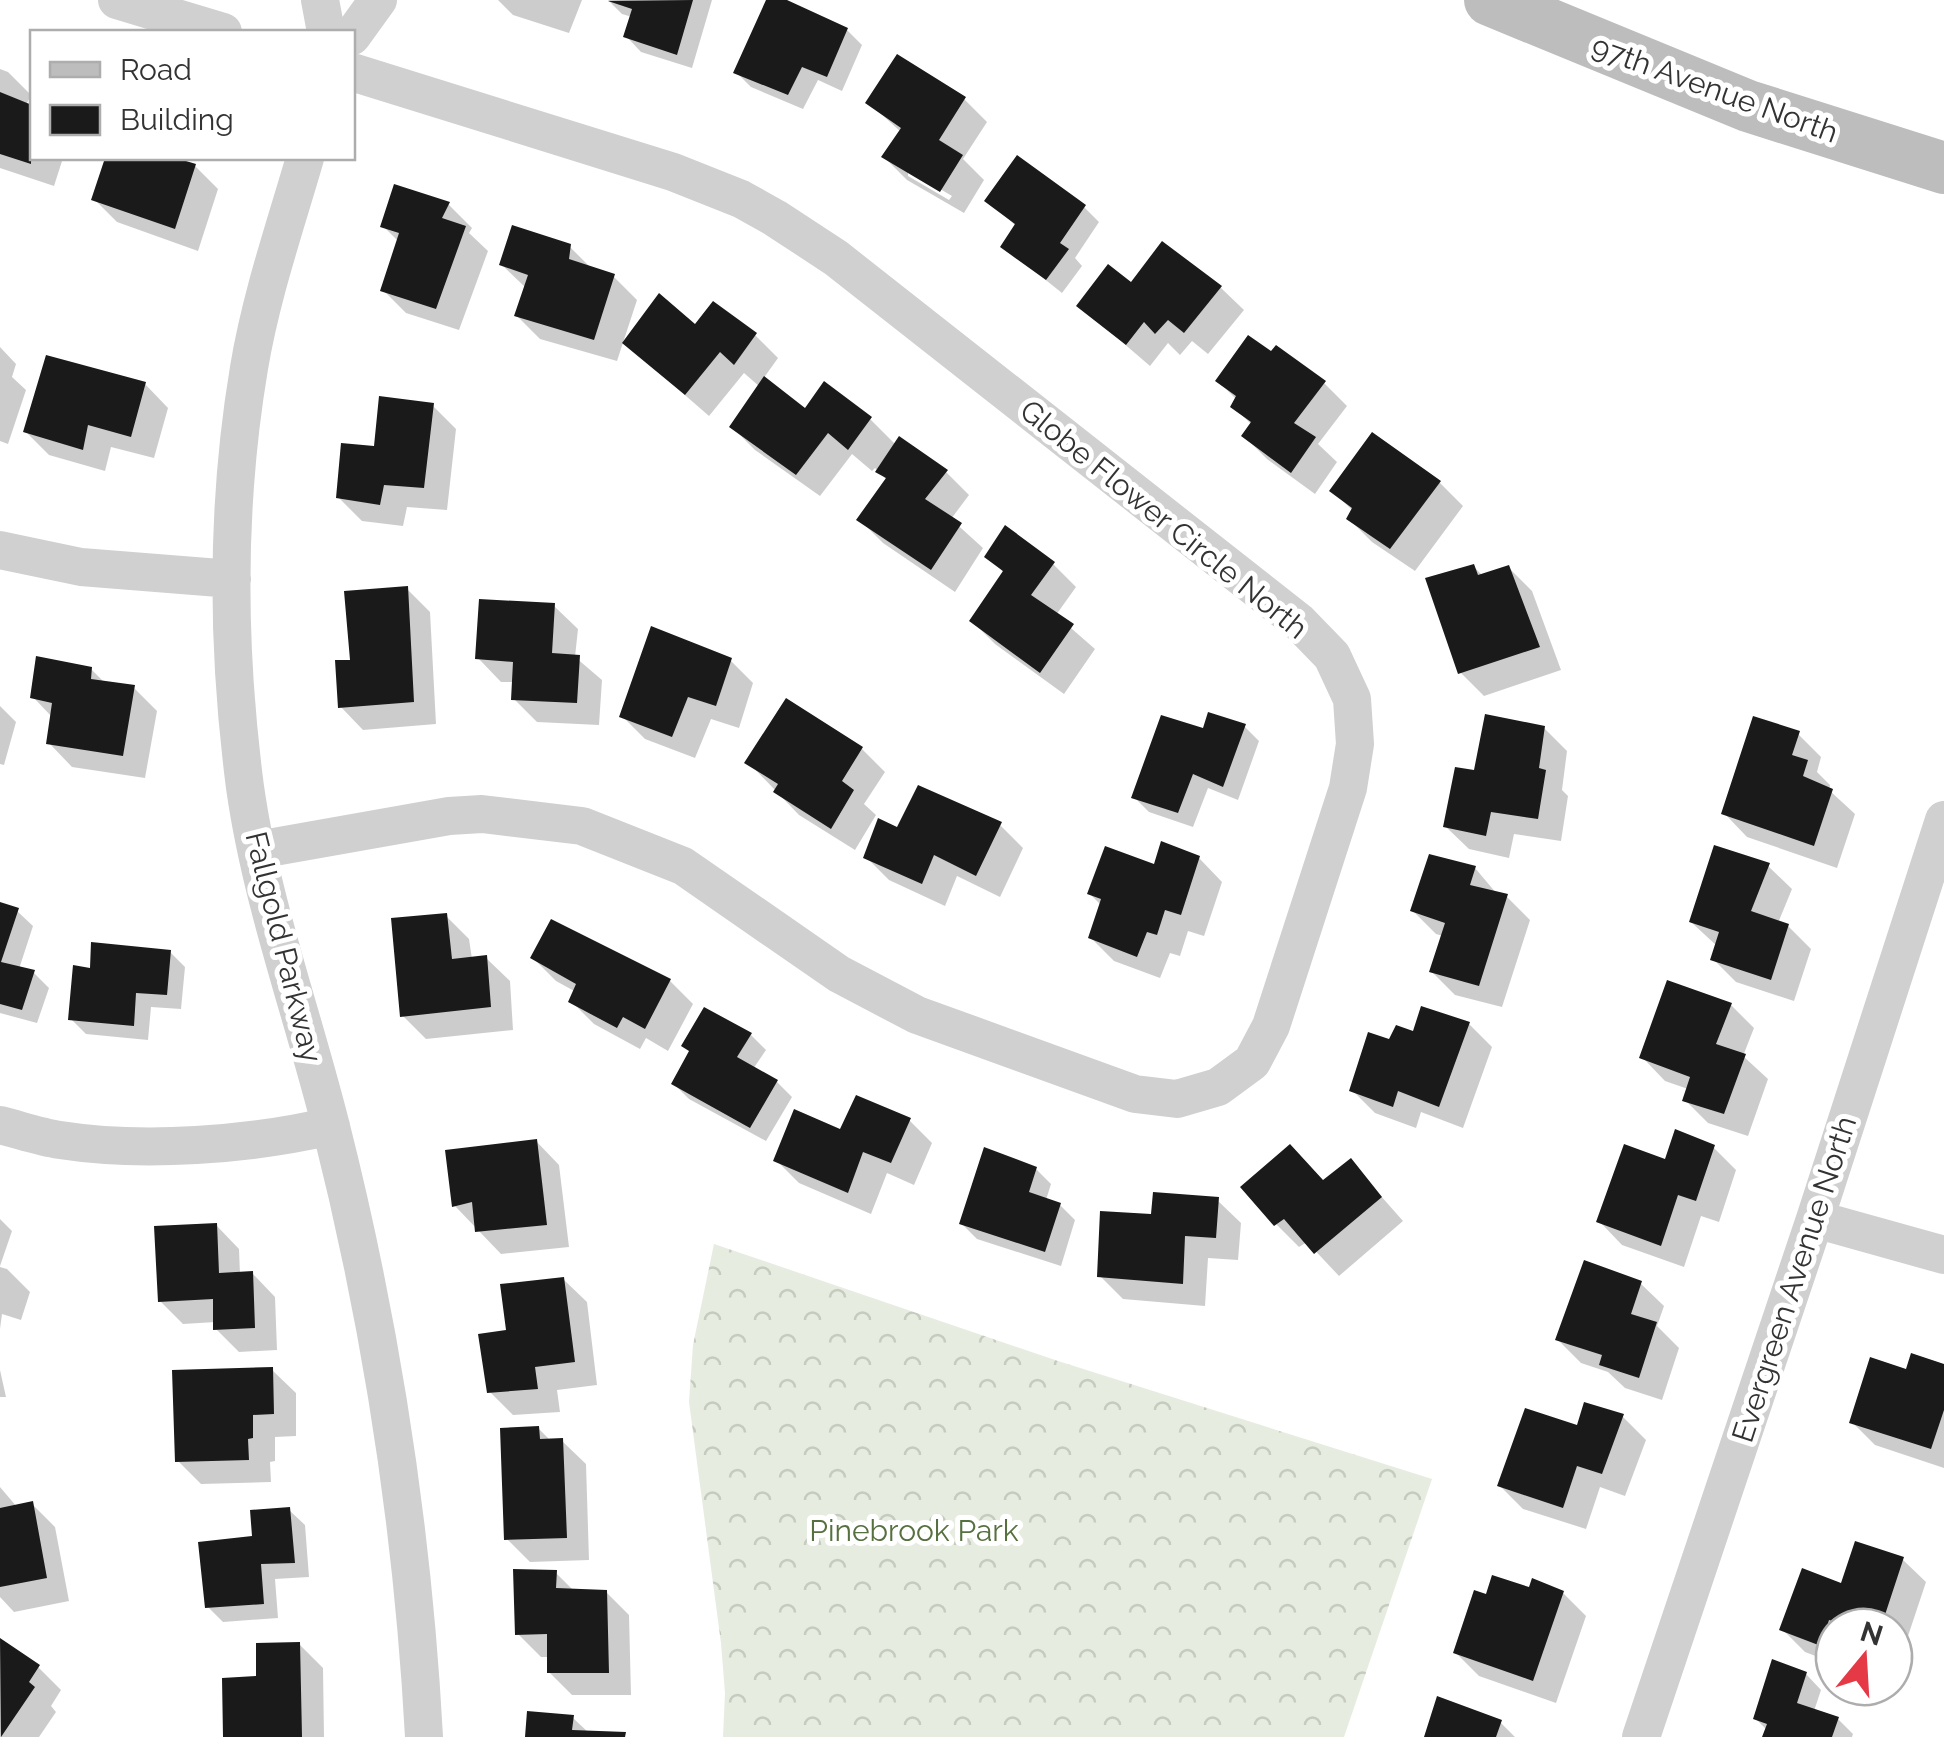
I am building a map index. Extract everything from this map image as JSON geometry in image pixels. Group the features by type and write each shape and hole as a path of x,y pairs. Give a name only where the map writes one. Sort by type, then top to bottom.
{"street":[{"path":"117,0 216,30"},
{"path":"320,0 326,30"},
{"path":"355,32 378,0"},
{"name":"97th Avenue North","path":"1490,0 1748,106 1944,168"},
{"name":"Globe Flower Circle North","path":"257,850 466,815 543,819 582,826 683,866 839,974 918,1015 1135,1094 1177,1100 1218,1087 1252,1062 1271,1026 1348,788 1355,744 1352,699 1339,670 1332,656 1299,622 836,258 741,199 672,172 355,73"},
{"name":"Fallgold Parkway","path":"304,160 274,256 249,366 236,467 232,579 236,701 257,850 331,1126 370,1297 396,1452 420,1662 424,1737"},
{"path":"0,550 80,567 232,579"},
{"name":"Evergreen Avenue North","path":"1641,1737 1816,1219 1944,820"},
{"path":"0,1125 60,1140 172,1145 294,1135 331,1126"},
{"path":"1816,1219 1944,1255"}],"green space":[{"name":"Pinebrook Park","path":"714,1244 1058,1361 1432,1479 1344,1737 723,1737 721,1643 689,1402 693,1345"}],"building":[{"path":"693,0 677,55 623,37 632,9 608,1"},
{"path":"766,0 787,0 848,28 827,77 802,67 788,95 733,73"},
{"path":"897,54 966,97 939,140 963,155 940,192 881,157 901,128 865,103"},
{"path":"0,92 30,104 31,164 0,154"},
{"path":"1017,155 1086,205 1060,243 1069,249 1046,280 1000,247 1015,224 984,201"},
{"path":"104,160 183,160 196,164 175,229 91,200"},
{"path":"394,184 450,202 442,218 466,226 436,309 380,291 399,233 380,227"},
{"path":"512,225 571,244 569,259 615,274 594,340 514,316 528,275 499,265"},
{"path":"1162,241 1222,286 1184,333 1168,320 1155,334 1144,322 1126,345 1076,306 1108,264 1131,282"},
{"path":"659,293 695,324 713,301 757,333 734,365 720,352 685,395 622,343"},
{"path":"1248,335 1271,351 1276,345 1326,381 1294,423 1316,437 1291,473 1241,436 1251,422 1230,407 1236,396 1215,381"},
{"path":"46,355 146,382 131,437 88,425 83,450 23,432"},
{"path":"764,376 805,408 824,381 872,417 848,450 828,433 796,475 729,427"},
{"path":"379,396 434,403 424,488 384,485 380,505 336,498 341,443 374,446"},
{"path":"1372,432 1441,481 1390,549 1346,519 1352,508 1329,491"},
{"path":"899,436 948,470 925,499 962,523 931,570 856,520 886,478 875,472"},
{"path":"1005,525 1055,562 1031,595 1074,624 1040,673 969,621 1003,571 984,557"},
{"path":"1474,564 1478,575 1509,565 1540,647 1458,674 1425,578"},
{"path":"408,586 414,702 338,708 335,660 350,660 344,591"},
{"path":"479,599 555,603 552,653 580,655 577,703 511,700 513,662 475,659"},
{"path":"651,626 732,658 716,706 688,697 672,737 619,717"},
{"path":"36,656 92,667 91,679 135,685 123,756 46,744 52,703 30,698"},
{"path":"786,698 863,747 842,781 854,790 831,829 773,792 778,784 744,763"},
{"path":"1208,712 1246,724 1223,787 1193,774 1178,813 1131,798 1161,715 1203,728"},
{"path":"1485,714 1545,726 1539,768 1546,770 1538,819 1491,812 1486,836 1443,827 1455,767 1474,770"},
{"path":"1753,716 1800,731 1792,755 1808,760 1803,776 1833,789 1814,846 1721,814"},
{"path":"918,785 1002,822 976,876 934,855 922,884 863,858 878,818 897,827"},
{"path":"1161,841 1200,856 1181,915 1165,910 1157,935 1147,932 1137,957 1088,938 1101,899 1087,894 1105,846 1154,864"},
{"path":"1714,845 1770,863 1751,911 1789,924 1771,980 1710,960 1719,932 1689,922"},
{"path":"1429,854 1476,866 1470,885 1508,894 1479,986 1429,972 1445,923 1410,911"},
{"path":"0,902 19,908 1,962 35,970 22,1010 0,1004"},
{"path":"447,913 452,959 487,955 491,1007 400,1017 391,918"},
{"path":"551,919 671,979 645,1029 623,1017 617,1028 568,1002 576,984 530,958"},
{"path":"91,942 171,950 167,995 136,993 134,1026 68,1020 73,965 90,968"},
{"path":"1667,980 1732,1003 1716,1044 1746,1054 1724,1114 1682,1101 1690,1077 1639,1058"},
{"path":"1421,1006 1470,1022 1439,1107 1398,1091 1393,1107 1349,1091 1368,1032 1389,1039 1396,1025 1413,1031"},
{"path":"704,1007 752,1033 737,1057 778,1080 750,1128 671,1084 689,1051 681,1046"},
{"path":"856,1095 911,1118 891,1163 863,1152 848,1193 773,1161 794,1109 840,1129"},
{"path":"1675,1129 1715,1145 1696,1201 1678,1195 1661,1246 1596,1222 1624,1144 1665,1159"},
{"path":"537,1139 547,1225 475,1232 472,1202 452,1207 445,1150"},
{"path":"1290,1144 1323,1180 1351,1158 1382,1197 1314,1254 1284,1219 1274,1226 1240,1187"},
{"path":"984,1147 1037,1167 1029,1192 1061,1203 1045,1252 959,1224"},
{"path":"1153,1192 1219,1197 1216,1238 1185,1236 1183,1284 1097,1277 1100,1211 1151,1214"},
{"path":"217,1223 219,1273 253,1271 255,1328 213,1330 213,1299 158,1302 154,1226"},
{"path":"1584,1260 1642,1281 1631,1314 1657,1322 1639,1378 1599,1365 1602,1355 1555,1340"},
{"path":"564,1277 575,1362 535,1367 538,1389 487,1393 478,1334 506,1330 500,1284"},
{"path":"1911,1353 1944,1364 1944,1410 1931,1449 1849,1423 1870,1357 1906,1369"},
{"path":"273,1367 274,1414 253,1415 249,1460 175,1462 172,1370"},
{"path":"1584,1402 1624,1414 1602,1474 1577,1466 1563,1508 1497,1486 1525,1408 1577,1425"},
{"path":"539,1426 540,1439 563,1438 567,1538 504,1540 500,1428"},
{"path":"33,1501 47,1578 0,1587 0,1508"},
{"path":"290,1507 295,1563 261,1564 264,1604 205,1608 198,1542 252,1536 250,1510"},
{"path":"1855,1541 1904,1557 1888,1607 1814,1607 1814,1643 1779,1630 1802,1568 1841,1583"},
{"path":"513,1569 557,1570 556,1588 607,1590 609,1673 547,1673 547,1634 515,1635"},
{"path":"1492,1575 1529,1587 1532,1578 1564,1591 1533,1681 1453,1653 1474,1590 1486,1594"},
{"path":"0,1638 40,1665 29,1682 35,1687 1,1737"},
{"path":"300,1642 302,1737 223,1737 222,1678 256,1676 256,1643"},
{"path":"1772,1659 1807,1672 1797,1703 1839,1717 1832,1737 1762,1737 1767,1724 1753,1719"},
{"path":"1437,1696 1502,1720 1496,1737 1424,1737"},
{"path":"527,1711 574,1715 572,1730 626,1732 625,1737 525,1737"}]}
